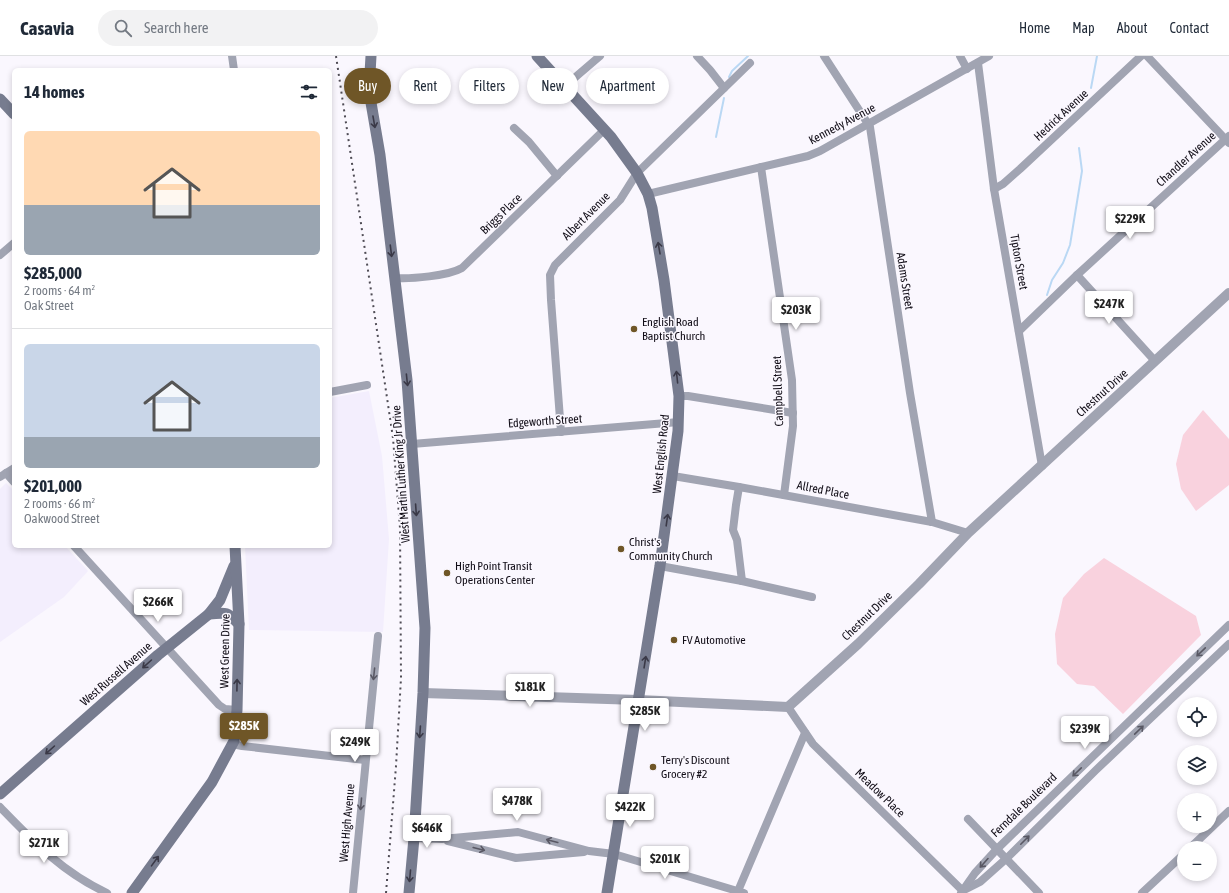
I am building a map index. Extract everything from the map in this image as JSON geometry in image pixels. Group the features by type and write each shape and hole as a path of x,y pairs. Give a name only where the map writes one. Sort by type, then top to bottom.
{"main road":[{"name":"West Martin Luther King Jr Drive","path":"371,56 369,91 380,154 407,380 425,628 423,693 409,893"},
{"name":"West English Road","path":"537,56 548,68"},
{"path":"0,99 12,112"},
{"name":"West English Road","path":"578,100 605,129 624,153 648,194 652,208 664,280 679,396 679,422 673,476 608,893"},
{"name":"West Green Drive","path":"132,893 212,782 234,741 237,710 239,624 235,548"},
{"name":"West Russell Avenue","path":"0,794 77,724 167,647 209,614 220,600 236,564"},
{"path":"209,614 223,612 239,624"}],"street":[{"path":"232,56 234,68"},
{"path":"578,75 600,56"},
{"path":"697,56 724,88"},
{"name":"Adams Street","path":"824,56 870,127 910,393 932,522"},
{"path":"960,56 967,69"},
{"name":"Kennedy Avenue","path":"648,194 808,156 820,151 989,56"},
{"name":"Hedrick Avenue","path":"994,189 1003,184 1020,169 1141,56"},
{"path":"1147,56 1228,139"},
{"name":"Tipton Street","path":"978,62 994,189 1011,289 1020,331 1042,466"},
{"name":"Albert Avenue","path":"561,432 550,275 555,265 620,200 637,173 750,63"},
{"path":"514,128 529,142 557,176"},
{"name":"Briggs Place","path":"395,278 456,272 462,268 605,129"},
{"name":"Chandler Avenue","path":"1020,331 1076,275 1228,139"},
{"name":"Campbell Street","path":"761,167 792,380 793,426 784,495"},
{"path":"0,255 12,245"},
{"path":"1076,275 1156,361"},
{"name":"Chestnut Drive","path":"788,707 919,584 968,532 1042,466 1229,293"},
{"path":"332,392 367,385"},
{"path":"679,396 688,396 793,413"},
{"name":"Edgeworth Street","path":"412,444 679,422"},
{"path":"12,469 3,475 12,481"},
{"name":"Allred Place","path":"673,476 932,522 968,532"},
{"path":"740,487 733,530 737,540 742,580"},
{"path":"76,548 219,705 225,709 237,710"},
{"path":"660,566 742,580 812,597"},
{"name":"Ferndale Boulevard","path":"962,892 975,873 997,849 1229,625"},
{"name":"West High Avenue","path":"353,893 378,636"},
{"path":"962,892 980,882 1007,858 1096,770 1229,644"},
{"path":"423,693 638,700 788,707"},
{"name":"Meadow Place","path":"788,707 813,744 962,892"},
{"path":"414,838 442,839 518,832 589,851 614,854 741,892 805,732"},
{"path":"232,744 365,760"},
{"path":"0,807 37,846 76,876 88,884 107,893"},
{"path":"1197,841 1229,811"},
{"path":"968,819 1039,893"},
{"path":"442,839 516,858 589,851"},
{"path":"1142,893 1177,860"}],"shaded area":[{"path":"369,391 382,456 389,539 383,632 249,630 245,548 332,548 332,398"},
{"path":"1203,410 1229,439 1229,485 1196,511 1181,489 1176,464 1183,435"},
{"path":"6,483 12,489 12,548 67,548 88,571 64,597 0,642 0,489"},
{"path":"1104,558 1196,616 1201,635 1123,714 1094,686 1077,684 1057,664 1055,634 1063,598 1084,574"}],"waterway":[{"path":"729,77 732,71 748,56"},
{"path":"1091,88 1097,56"},
{"path":"716,137 724,98"},
{"path":"1047,295 1052,280 1063,263 1070,245 1082,171 1079,148"}],"railway":[{"path":"336,56 393,438 400,528 401,678 386,893"}],"place":[{"name":"English Road Baptist Church","path":"634,329"},
{"name":"Christ's Community Church","path":"621,549"},
{"name":"High Point Transit Operations Center","path":"447,573"},
{"name":"FV Automotive","path":"674,640"},
{"name":"Terry's Discount Grocery #2","path":"653,767"}]}
